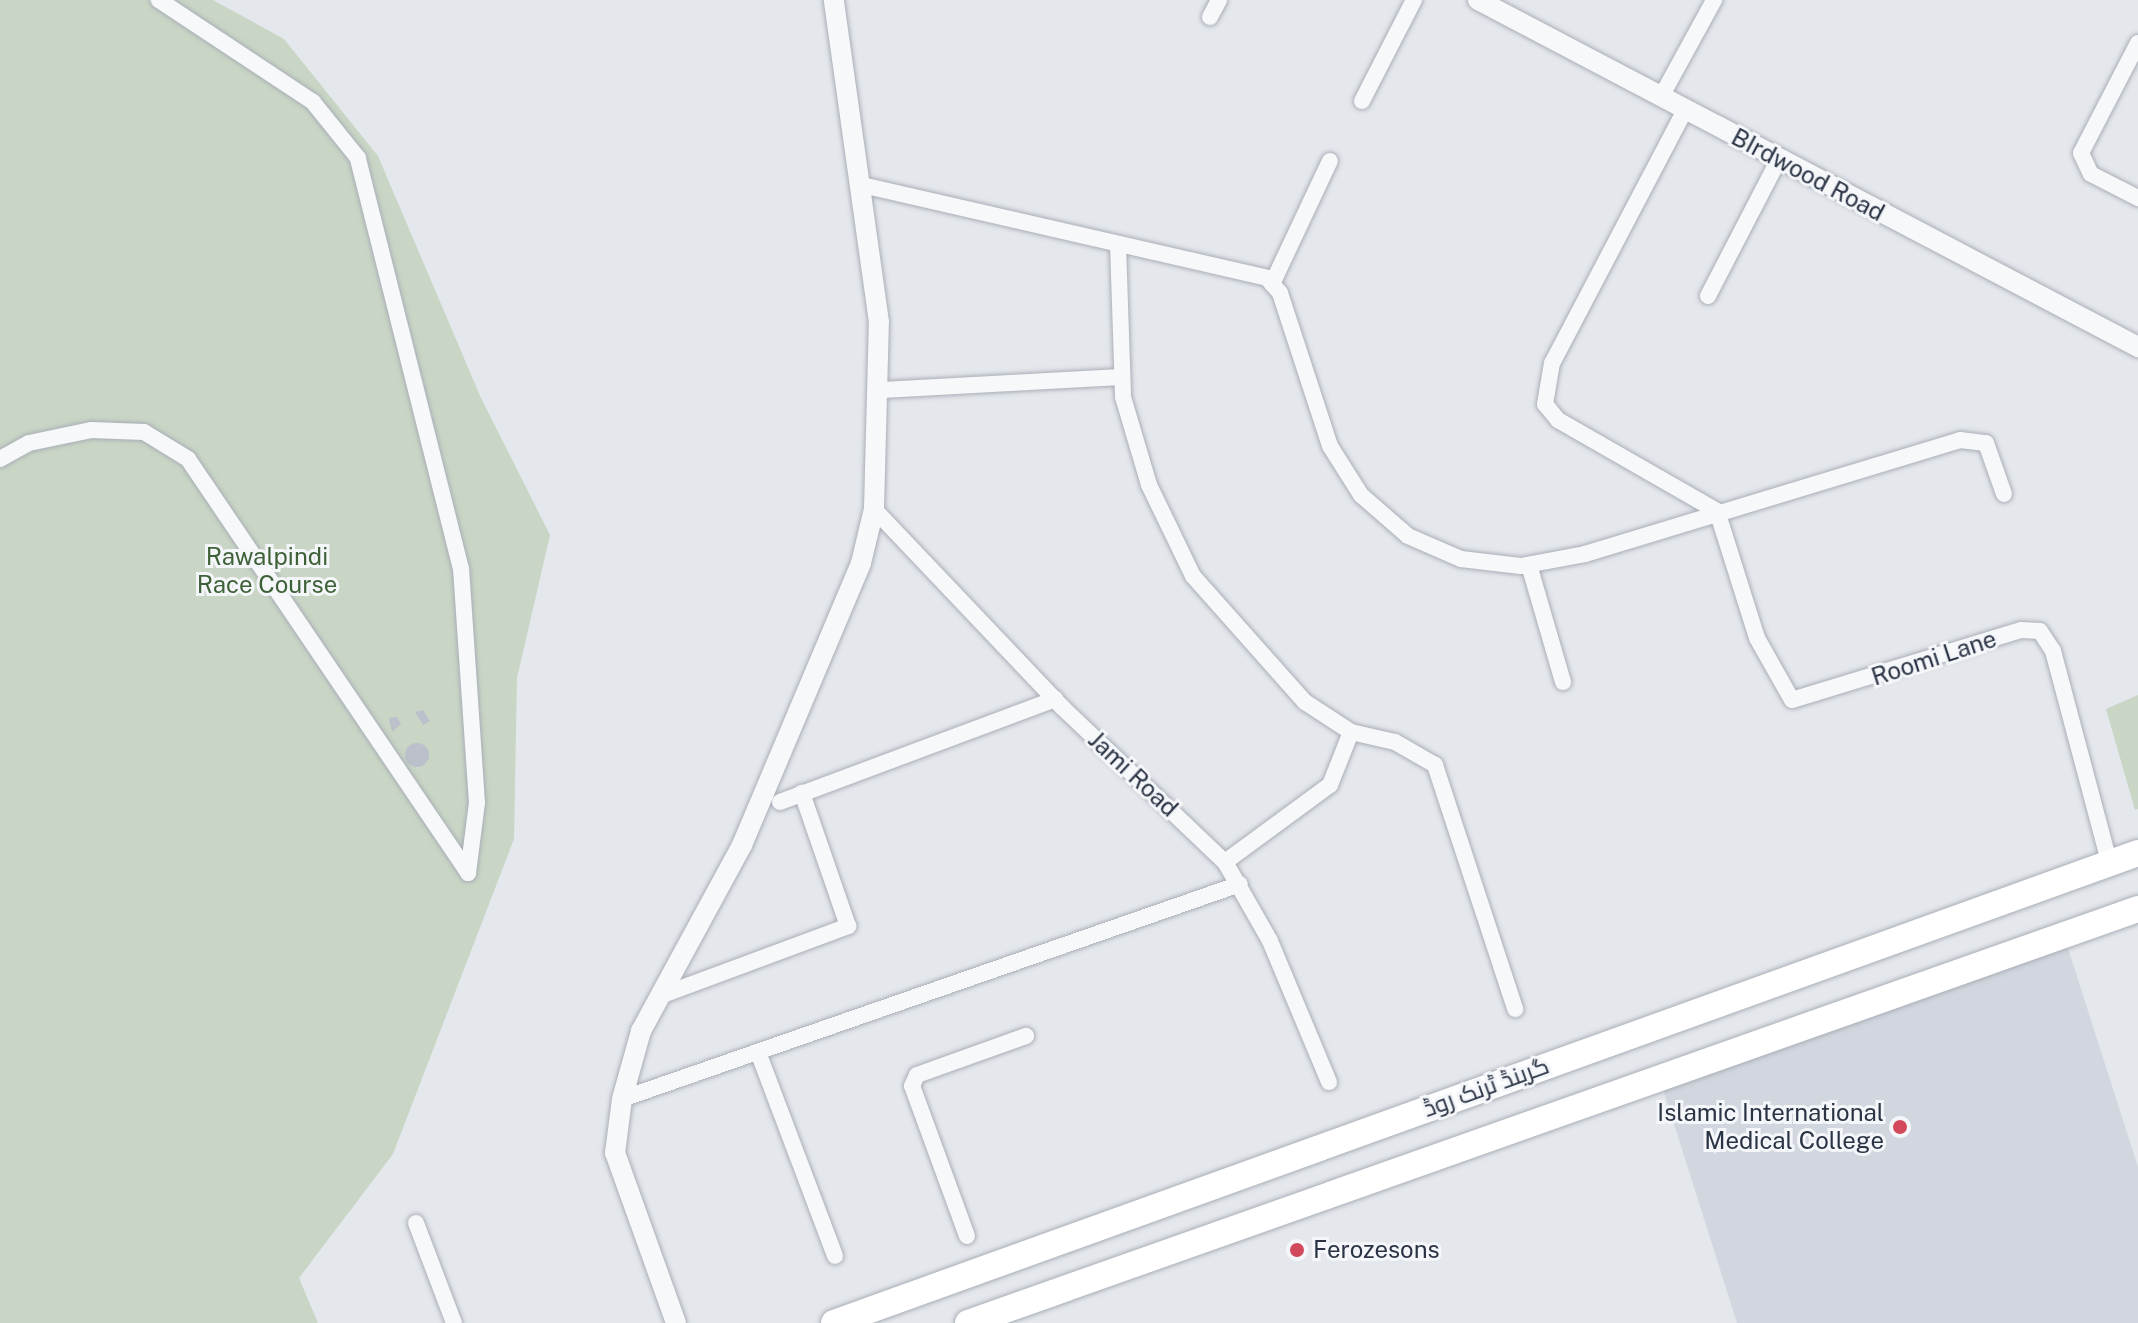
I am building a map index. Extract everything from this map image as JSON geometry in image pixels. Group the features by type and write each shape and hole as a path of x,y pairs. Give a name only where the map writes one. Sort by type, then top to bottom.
{"highway":[{"name":"گرینڈ ٹرنک روڈ","path":"834,1323 2138,853"},
{"name":"گرینڈ ٹرنک روڈ","path":"968,1323 2138,909"}],"street":[{"path":"0,459 29,443 91,430 144,432 188,459 468,873 477,803 461,569 358,158 313,102 159,0"},
{"path":"676,1323 615,1153 622,1099 641,1031 742,845 861,563 874,509 881,390 862,185 834,0"},
{"path":"1210,17 1219,0"},
{"path":"1362,101 1414,0"},
{"name":"BIrdwood Road","path":"1478,0 2138,347"},
{"path":"1661,97 1714,0"},
{"path":"2138,43 2081,153 2091,174 2138,198"},
{"path":"1685,110 1552,363 1545,404 1558,420 1717,511"},
{"path":"1708,296 1779,159"},
{"path":"1330,161 1272,284 1330,446 1361,495 1408,536 1461,559 1529,565 1980,439 2004,494"},
{"path":"862,185 1118,244 1272,284"},
{"path":"1118,244 1122,377 1149,485 1193,576 1305,702 1351,732 1395,742 1435,765 1515,1009"},
{"path":"881,390 1122,377"},
{"name":"Jami Road","path":"874,509 1055,699 1225,862 1240,884 1329,1082"},
{"name":"Roomi Lane","path":"1717,511 1757,638 1792,700 2021,630 2047,637 2109,862"},
{"path":"1529,565 1563,682"},
{"path":"780,802 1055,699"},
{"path":"1225,862 1330,785 1351,732"},
{"path":"660,996 848,926 802,793"},
{"path":"622,1099 1240,884"},
{"path":"967,1236 912,1086 917,1075 1026,1036"},
{"path":"758,1052 835,1256"},
{"path":"416,1223 454,1323"}],"shaded area":[{"name":"Islamic International Medical College","path":"2066,942 2138,1167 2138,1323 1737,1323 1662,1086"}],"green space":[{"name":"Rawalpindi Race Course","path":"0,0 213,0 284,39 378,156 481,398 550,535 517,678 514,839 393,1154 299,1278 318,1323 0,1323"},
{"path":"2138,695 2138,809 2135,810 2106,709"}],"building":[{"path":"423,710 430,721 423,725 415,712"},
{"path":"397,717 401,724 392,732 389,718"},
{"path":"417,743 425,747 429,755 425,763 417,767 409,763 405,755 409,747"}],"place":[{"name":"Islamic International Medical College","path":"1900,1127"},
{"name":"Ferozesons","path":"1297,1250"}]}
